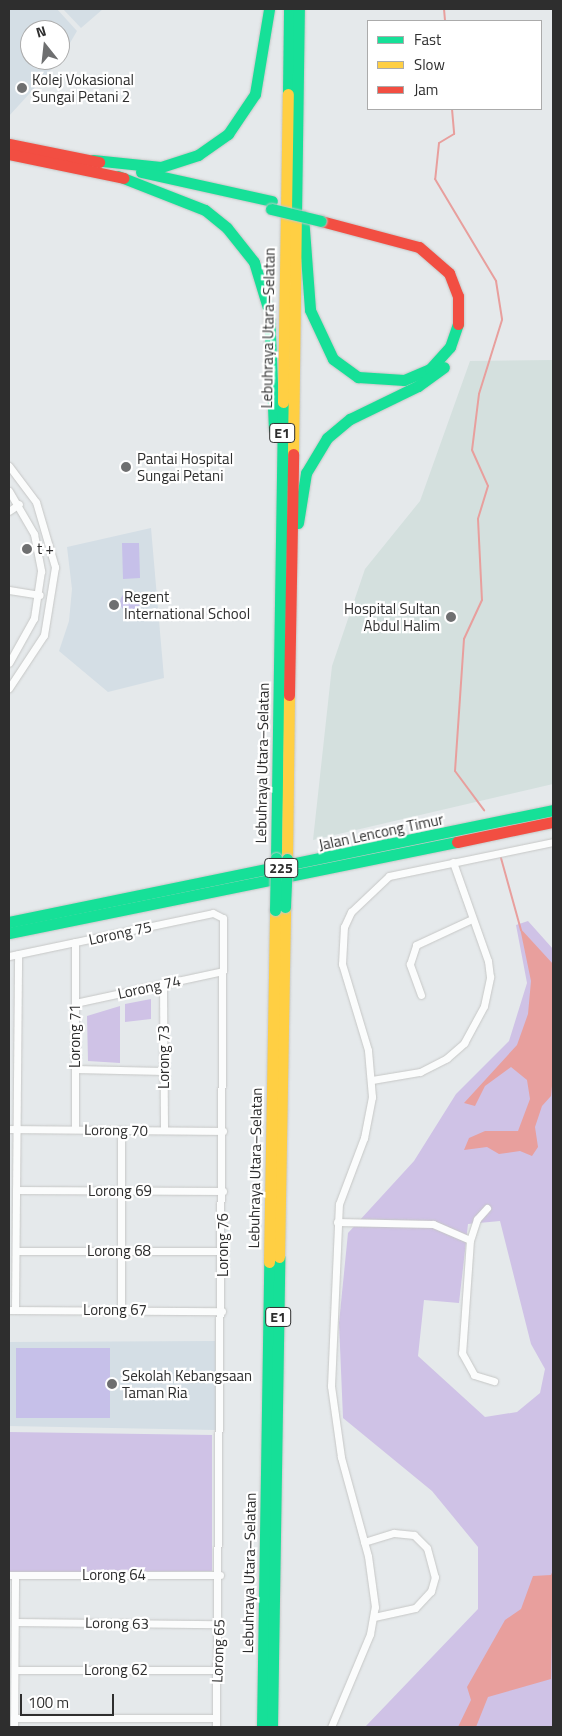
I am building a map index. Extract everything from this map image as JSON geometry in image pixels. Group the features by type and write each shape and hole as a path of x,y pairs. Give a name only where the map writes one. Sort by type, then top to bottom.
{"highway":[{"path":"93,160 161,167 198,155 234,128 255,94 269,9"},
{"name":"Lebuhraya Utara–Selatan","path":"281,858 279,496 289,9"},
{"name":"Lebuhraya Utara–Selatan","path":"262,1727 281,858 291,596 299,9"},
{"path":"297,136 308,298 325,349 342,367 374,381 404,380 430,368 450,347 459,320 458,296 449,273 419,247 322,217"},
{"path":"9,144 93,160 429,243 450,262 461,281 467,322 453,355 436,374 350,419 316,451 304,482 291,596"},
{"path":"9,154 272,205"},
{"path":"118,176 172,194 204,210 227,228 254,262 269,311 279,496"},
{"name":"Jalan Lencong Timur","path":"9,922 553,810"},
{"name":"Jalan Lencong Timur","path":"9,933 553,822"},
{"name":"Lebuhraya Utara–Selatan","path":"272,1727 280,908"}],"street":[{"path":"9,466 36,502 55,567 44,635 9,688"},
{"path":"9,491 19,504 39,555 40,595 26,639 9,663"},
{"path":"9,511 19,504"},
{"path":"9,590 40,595"},
{"path":"331,1727 374,1617 364,1542 342,1465 331,1386 337,1222 341,1193 368,1123 372,1080 365,1037 342,964 347,918 389,876 553,842"},
{"path":"372,1080 427,1069 464,1043 484,1006 490,977 453,862"},
{"name":"Lorong 75","path":"9,956 222,914"},
{"name":"Lorong 76","path":"220,1575 223,1250 222,914"},
{"path":"421,995 410,964 416,945 472,918"},
{"name":"Lorong 71","path":"75,942 75,1130"},
{"path":"12,1310 16,1250 13,1129 18,954"},
{"name":"Lorong 74","path":"75,1003 223,971"},
{"name":"Lorong 73","path":"163,984 164,1130"},
{"path":"75,1070 164,1071"},
{"name":"Lorong 70","path":"13,1129 223,1131"},
{"path":"121,1130 121,1310"},
{"name":"Lorong 69","path":"16,1190 223,1192"},
{"path":"487,1208 477,1219 470,1240 462,1353 474,1375 494,1382"},
{"path":"337,1222 433,1224 470,1240"},
{"name":"Lorong 68","path":"16,1250 223,1250"},
{"name":"Lorong 67","path":"12,1310 222,1311"},
{"path":"364,1542 403,1532 414,1535 427,1548 434,1572 430,1591 416,1608 374,1617"},
{"path":"12,1575 15,1622 14,1727"},
{"name":"Lorong 64","path":"12,1575 220,1575"},
{"name":"Lorong 65","path":"216,1727 220,1575"},
{"name":"Lorong 63","path":"15,1622 218,1624"},
{"name":"Lorong 62","path":"14,1670 217,1670"},
{"path":"14,1718 216,1718"}],"shaded area":[{"name":"Kolej Vokasional Sungai Petani 2","path":"9,9 57,9 67,20 20,20 20,70 51,70 9,116"},
{"path":"63,9 103,9 81,28"},
{"name":"Kolej Vokasional Sungai Petani 2","path":"70,23 77,31 70,43"},
{"name":"Hospital Sultan Abdul Halim","path":"553,360 553,784 313,840 332,666 365,569 420,501 470,361"},
{"name":"Regent International School","path":"151,528 164,678 108,692 59,651 69,621 72,589 67,547"},
{"path":"122,543 139,543 140,578 123,579"},
{"path":"130,592 137,595 140,602 137,609 130,612 123,609 120,602 123,595"},
{"path":"528,921 553,949 553,1727 365,1727 478,1609 478,1547 432,1491 343,1418 339,1323 348,1233 414,1161 456,1094 509,1041 527,983 516,925","holes":["500,1221 531,1344 545,1369 540,1393 517,1412 485,1417 418,1356 424,1300 459,1303 468,1224"]},
{"path":"520,928 553,964 553,1076 551,1096 542,1106 535,1127 538,1147 532,1156 520,1151 499,1154 487,1147 464,1150 469,1138 485,1131 518,1131 530,1099 527,1080 511,1067 485,1086 475,1106 464,1103 517,1045 528,1014 531,981"},
{"path":"151,999 151,1019 125,1022 125,1004"},
{"path":"120,1006 120,1063 88,1061 87,1016"},
{"name":"Sekolah Kebangsaan Taman Ria","path":"215,1341 216,1430 9,1426 9,1342"},
{"path":"16,1348 110,1348 110,1418 16,1418"},
{"path":"9,1432 212,1435 212,1571 9,1573"},
{"path":"553,1570 551,1679 488,1697 476,1727 458,1727 471,1700 467,1687 505,1620 521,1609 533,1576 551,1575"}],"waterway":[{"path":"444,9 445,20"},
{"path":"452,110 454,134 439,143 435,179 496,281 502,320 479,394 472,450 488,486 478,519 482,600 464,639 455,771 484,810"},
{"path":"501,858 521,930"}],"traffic: fast":[{"path":"93,160 161,167 198,155 228,134 255,94 269,9"},
{"path":"288,94 289,9"},
{"path":"296,216 299,9"},
{"path":"141,172 272,201"},
{"path":"118,176 205,210 227,228 254,262 269,311 274,429"},
{"path":"271,209 321,221"},
{"path":"303,216 310,310 333,359 358,377 404,380 430,369 450,347 458,324"},
{"path":"298,523 306,473 327,438 350,419 418,386 444,367"},
{"path":"276,858 283,402"},
{"path":"9,922 553,810"},
{"path":"9,933 457,842"},
{"path":"275,910 276,858"},
{"path":"285,907 287,859"},
{"path":"272,1727 279,1257"},
{"path":"262,1727 269,1262"}],"traffic: slow":[{"path":"283,402 288,94"},
{"path":"293,454 296,216"},
{"path":"287,859 289,695"},
{"path":"279,1257 285,907"},
{"path":"269,1262 275,910"}],"traffic: jam":[{"path":"9,144 99,162"},
{"path":"9,154 124,178"},
{"path":"321,221 419,247 449,273 458,296 458,324"},
{"path":"289,695 293,454"},
{"path":"457,842 553,822"}],"place":[{"name":"Kolej Vokasional Sungai Petani 2","path":"22,88"},
{"name":"Pantai Hospital Sungai Petani","path":"126,467"},
{"name":"t +","path":"27,549"},
{"name":"Regent International School","path":"114,605"},
{"name":"Hospital Sultan Abdul Halim","path":"451,617"},
{"name":"Sekolah Kebangsaan Taman Ria","path":"112,1384"}]}
